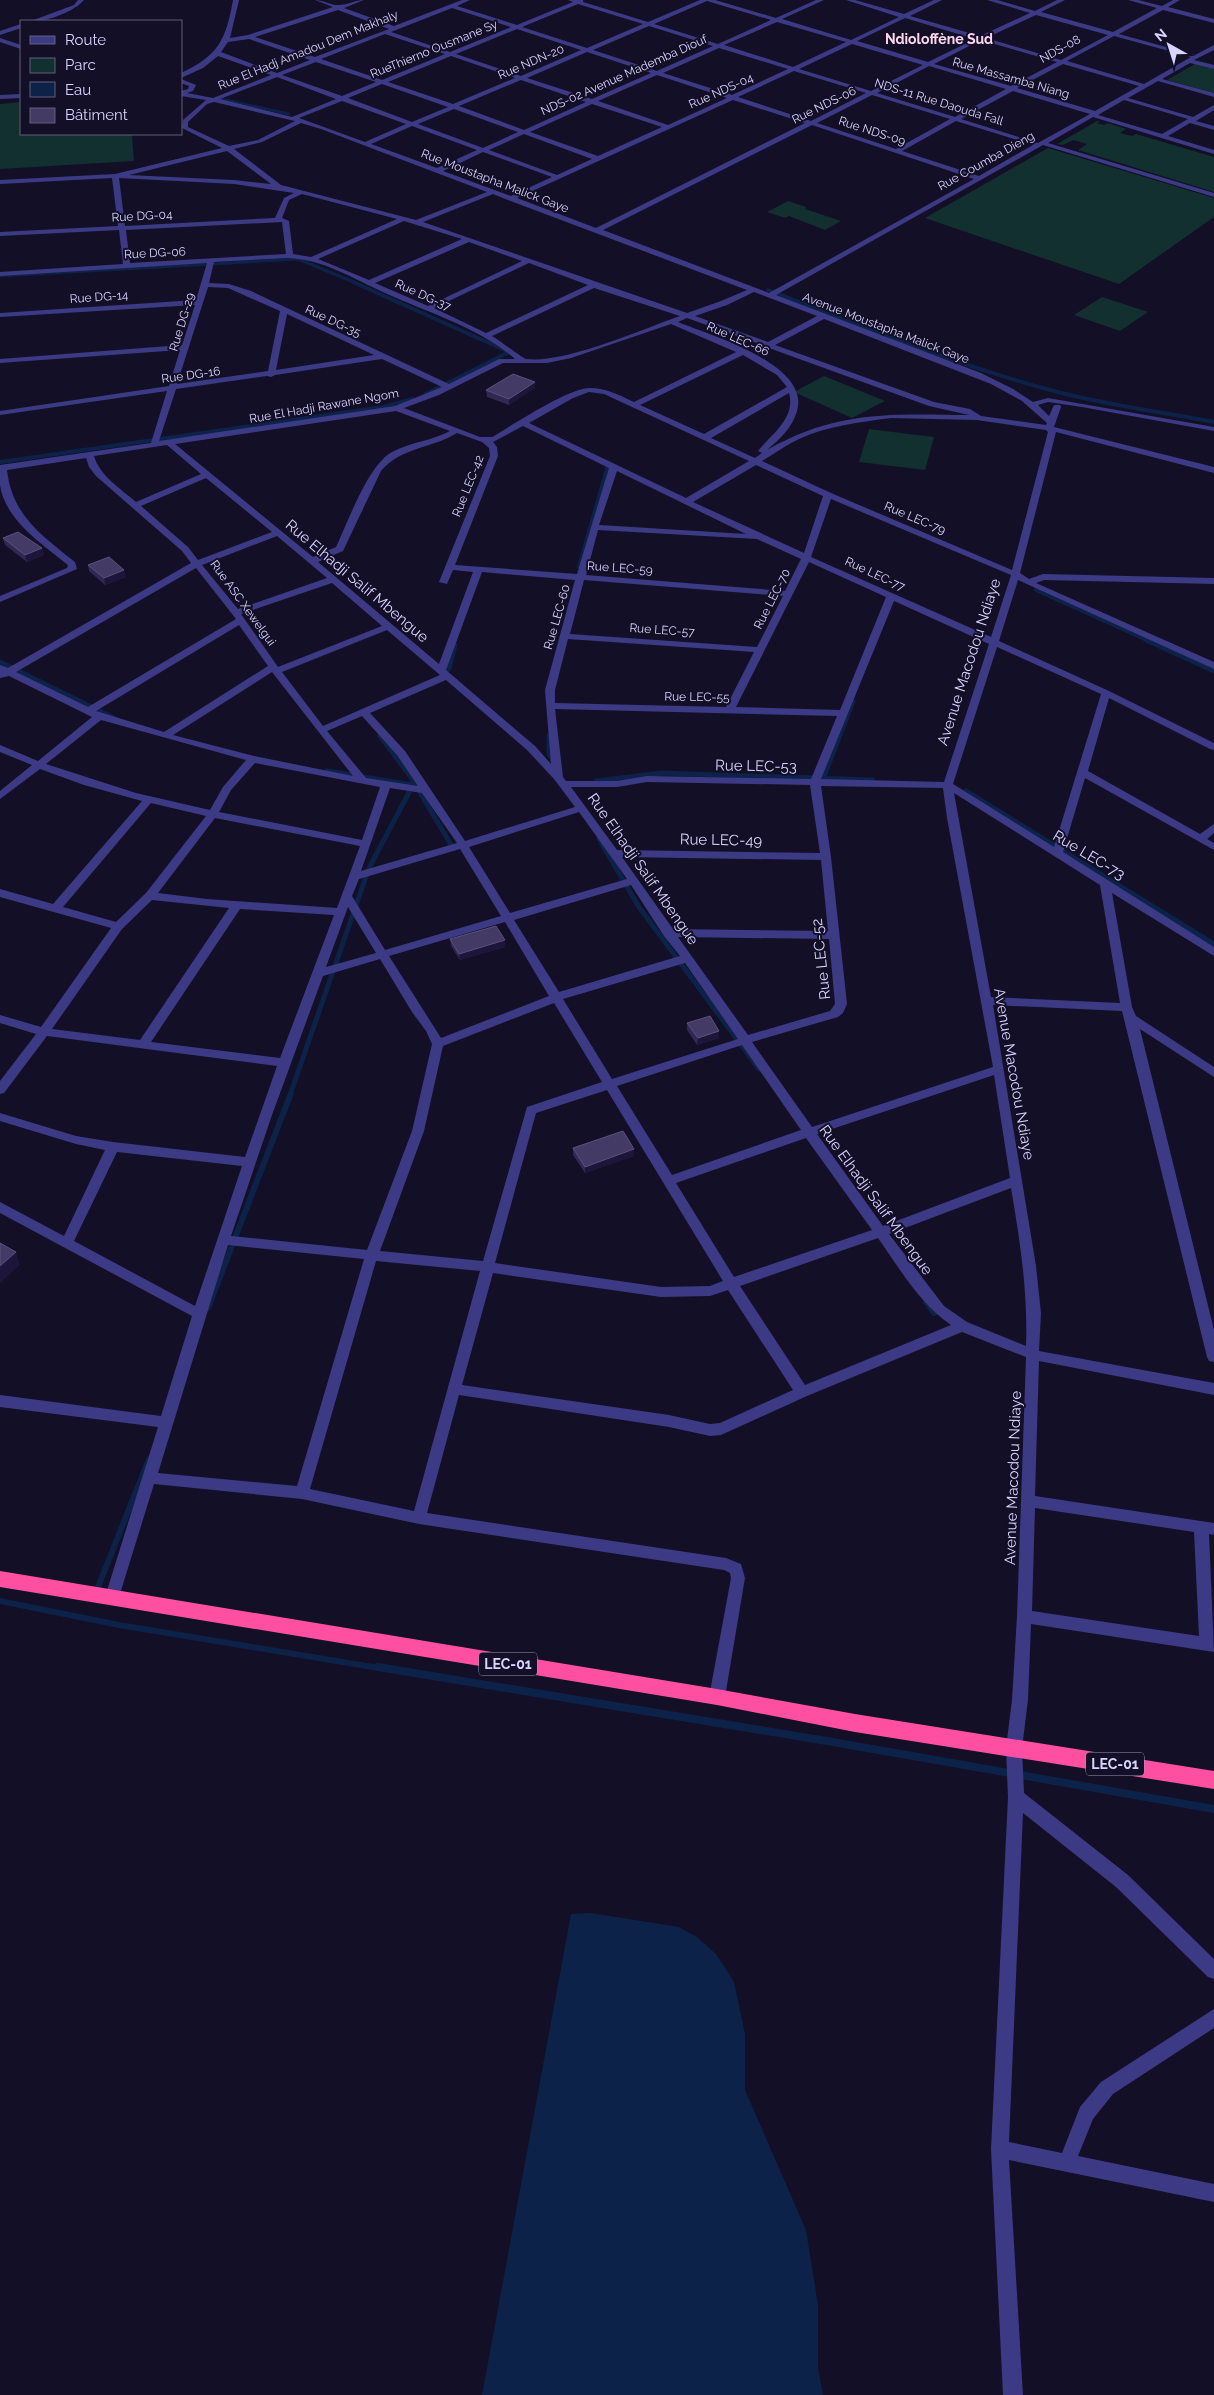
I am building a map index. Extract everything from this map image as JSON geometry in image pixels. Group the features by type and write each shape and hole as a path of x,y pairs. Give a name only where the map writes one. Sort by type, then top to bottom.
{"highway":[{"name":"LEC-01","path":"0,1579 394,1646 717,1697 855,1723 1214,1780"}],"street":[{"path":"37,20 71,8 81,0"},
{"path":"182,76 202,66 217,53 232,27 236,0"},
{"path":"318,0 393,28"},
{"path":"226,40 249,37 360,0"},
{"name":"Rue NDN-20","path":"365,144 705,0"},
{"name":"Rue Massamba Niang","path":"709,0 1094,114 1214,152"},
{"name":"NDS-02 Avenue Mademba Diouf","path":"436,171 821,0"},
{"path":"849,0 1145,86"},
{"name":"Rue NDS-04","path":"510,199 734,98 939,0"},
{"path":"990,0 1196,57"},
{"name":"Rue NDS-06","path":"596,231 929,66 981,38 1062,0"},
{"path":"1131,0 1214,21"},
{"name":"NDS-08","path":"896,151 1177,0"},
{"name":"Rue El Hadj Amadou Dem Makhaly","path":"230,149 185,128 184,125 200,106 211,99 317,59 452,3 463,1"},
{"name":"NDS-11 Rue Daouda Fall","path":"577,1 954,119 1214,195"},
{"name":"RueThierno Ousmane Sy","path":"294,118 516,28 577,1"},
{"name":"Rue NDS-09","path":"452,3 516,28 979,178"},
{"path":"0,34 20,26"},
{"path":"384,32 668,127"},
{"path":"249,37 383,82 599,159"},
{"path":"0,40 20,47"},
{"name":"Rue Coumba Dieng","path":"769,296 1214,47"},
{"path":"217,53 558,178"},
{"path":"1189,61 1214,68"},
{"path":"182,94 191,90 191,84 202,66"},
{"path":"1157,79 1214,95"},
{"path":"182,81 191,84"},
{"name":"Rue Moustapha Malick Gaye","path":"191,84 211,99"},
{"name":"Rue Moustapha Malick Gaye","path":"182,94 294,118 769,296"},
{"path":"0,97 20,96"},
{"path":"1123,98 1214,128"},
{"path":"1163,136 1212,110"},
{"path":"115,176 230,149 270,137 302,121"},
{"path":"230,149 279,187"},
{"path":"115,176 127,266"},
{"path":"0,182 115,176 279,187 301,192 416,222 469,239 932,404 967,411 979,418"},
{"path":"290,256 282,220 286,199 301,192"},
{"path":"416,222 493,192"},
{"path":"312,259 403,219"},
{"name":"Rue DG-04","path":"0,234 282,220"},
{"path":"368,283 469,239"},
{"name":"Rue DG-06","path":"0,274 290,256 312,259"},
{"name":"Rue DG-37","path":"312,259 485,336 513,352 521,360"},
{"name":"Rue DG-29","path":"154,446 200,302 211,261"},
{"path":"427,309 528,261"},
{"name":"Rue DG-35","path":"205,285 236,288 449,387"},
{"path":"485,336 594,285"},
{"name":"Rue El Hadji Rawane Ngom","path":"1,468 170,444 398,408 449,387 502,361 547,361 571,356 688,316 752,290"},
{"name":"Avenue Moustapha Malick Gaye","path":"769,296 928,355 994,382"},
{"name":"Rue DG-14","path":"0,315 200,302"},
{"path":"271,374 284,310"},
{"path":"634,405 740,351 769,345 822,316"},
{"name":"Rue LEC-66","path":"670,322 740,351 772,367 786,380 791,388"},
{"path":"0,361 186,347"},
{"name":"Rue DG-16","path":"0,413 384,356"},
{"path":"994,382 1048,400 1214,429"},
{"path":"994,382 1036,407 1050,426"},
{"path":"704,438 791,388 794,404 786,427 754,460"},
{"name":"Rue LEC-42","path":"486,440 502,438 580,392 588,390 606,392"},
{"name":"Rue LEC-79","path":"606,392 828,495 1015,574 1028,583 1214,666"},
{"path":"1036,407 1048,400"},
{"path":"1048,400 1057,407"},
{"path":"1036,407 1082,405"},
{"name":"Avenue Macodou Ndiaye","path":"1013,2395 1000,2149 1016,1797 1014,1748 1020,1700 1034,1355 1031,1275 999,1069 985,1001 948,785 992,640 1015,574 1044,469 1052,432 1050,426 1057,407"},
{"path":"398,408 455,431 486,440"},
{"path":"688,501 754,460 809,432 862,419 891,416 979,418 1050,426 1214,470"},
{"name":"Rue LEC-77","path":"525,424 762,538 992,640 1214,747"},
{"path":"312,561 340,549 377,470 384,460 396,452 442,438 455,431"},
{"name":"Rue LEC-42","path":"444,582 494,456 493,448 486,440"},
{"name":"Rue Elhadji Salif Mbengue","path":"170,444 312,561 531,748 561,781 614,853 668,933 746,1040 880,1232 939,1310 962,1326 1034,1355 1214,1389"},
{"name":"Rue ASC Xewelgui","path":"89,454 93,467 99,474 174,538 198,563 239,616 274,669 363,781"},
{"name":"Rue LEC-60","path":"561,781 550,706 550,690 563,636 594,527 614,466"},
{"path":"0,599 72,569 72,564 18,518 3,483 1,468"},
{"path":"136,505 206,475"},
{"name":"Rue LEC-70","path":"730,710 807,557 828,495"},
{"path":"594,527 762,538"},
{"path":"2,672 198,563 278,533"},
{"name":"Rue LEC-59","path":"449,567 789,594"},
{"path":"321,730 444,674 478,570"},
{"path":"1028,583 1043,577 1214,581"},
{"path":"88,712 239,616 334,580"},
{"path":"815,782 891,596"},
{"path":"164,736 274,669 387,627"},
{"name":"Rue LEC-57","path":"563,636 760,650"},
{"path":"2,672 88,712 164,736 253,759 363,781 427,790"},
{"path":"1057,855 1084,773 1106,694"},
{"name":"Rue LEC-55","path":"550,706 844,713"},
{"path":"364,712 401,753 427,790 611,1084 731,1283 802,1392"},
{"path":"0,796 100,716"},
{"path":"0,748 38,766 149,799 213,814 366,844"},
{"path":"0,1090 44,1032 118,926 150,896 213,814 227,789 253,759"},
{"path":"1084,773 1214,847"},
{"name":"Rue LEC-53","path":"561,781 617,784 647,779 948,785"},
{"name":"Rue LEC-52","path":"489,1267 531,1110 746,1040 834,1014 839,1010 841,1004 826,857 815,782"},
{"path":"112,1598 222,1240 284,1063 320,973 386,785"},
{"name":"Rue LEC-73","path":"948,785 1214,952"},
{"path":"55,909 149,799"},
{"path":"353,877 463,846 582,808"},
{"path":"1201,839 1214,827"},
{"name":"Rue LEC-49","path":"614,853 826,857"},
{"path":"320,973 633,881"},
{"path":"1105,883 1128,1013 1214,1357"},
{"path":"0,893 118,926"},
{"path":"302,1493 372,1254 418,1131 438,1044 431,1029 416,1009 346,895"},
{"path":"150,896 237,905 340,912"},
{"path":"143,1045 237,905"},
{"path":"668,933 833,935"},
{"path":"438,1044 557,997 687,958"},
{"path":"985,1001 1128,1013 1214,1073"},
{"path":"0,1019 44,1032 284,1063"},
{"path":"669,1181 999,1069"},
{"path":"0,1117 76,1140 114,1147 249,1162"},
{"path":"67,1243 114,1147"},
{"path":"222,1240 489,1267 661,1292 710,1291 880,1232 1016,1181"},
{"path":"0,1207 199,1314"},
{"path":"419,1518 489,1267"},
{"path":"454,1389 669,1421 710,1430 721,1429 802,1392 962,1326"},
{"path":"0,1401 166,1422"},
{"path":"150,1478 302,1493 419,1518 726,1564 736,1569 738,1578 717,1697"},
{"path":"1024,1616 1211,1645 1207,1529 1027,1501"},
{"path":"1016,1797 1122,1881 1214,1971"},
{"path":"1066,2163 1086,2113 1101,2094 1214,2018"},
{"path":"1000,2149 1214,2193"}],"green space":[{"path":"1195,64 1214,69 1214,93 1167,80"},
{"path":"20,102 20,135 132,135 134,161 0,169 0,104"},
{"path":"1100,121 1097,123 1104,125 1108,123 1126,129 1120,133 1132,136 1136,134 1214,157 1214,192 1078,150 1087,144 1073,140 1063,145 1057,144"},
{"path":"1048,148 1214,198 1214,217 1119,284 925,218"},
{"path":"788,201 841,221 825,230 789,216 785,218 767,212"},
{"path":"1102,297 1148,312 1120,331 1074,315"},
{"path":"824,376 885,401 852,418 794,392"},
{"path":"869,429 934,437 925,470 859,462"}],"water":[{"path":"591,1913 679,1927 697,1937 716,1954 734,1982 745,2034 745,2090 806,2230 818,2305 818,2368 823,2395 482,2395 571,1914"}],"building":[{"path":"513,374 535,382 509,399 486,390"},
{"path":"18,532 42,548 25,555 3,538"},
{"path":"109,557 124,570 104,578 88,565"},
{"path":"496,926 505,940 459,954 450,939"},
{"path":"710,1016 719,1031 698,1038 687,1023"},
{"path":"623,1131 634,1149 585,1167 573,1148"},
{"path":"0,1243 16,1252 0,1266"}],"waterway":[{"path":"221,99 289,114"},
{"path":"0,276 298,259 356,283"},
{"path":"353,282 509,352 426,394"},
{"path":"768,290 910,344 1017,381 1093,400 1214,422"},
{"path":"0,462 383,407 413,399"},
{"path":"579,567 608,465"},
{"path":"1036,590 1149,641"},
{"path":"1146,640 1214,671"},
{"path":"443,675 449,668 455,645"},
{"path":"0,662 114,718"},
{"path":"823,778 853,701"},
{"path":"549,735 549,753 554,762"},
{"path":"380,736 410,776 453,848 457,847"},
{"path":"290,1095 369,868 413,785 327,771"},
{"path":"596,781 662,773 823,778"},
{"path":"823,778 873,780"},
{"path":"966,791 1214,944"},
{"path":"599,839 639,907 759,1069"},
{"path":"208,1308 291,1093"},
{"path":"926,1302 934,1313"},
{"path":"98,1587 149,1459"},
{"path":"0,1601 119,1625 385,1669"},
{"path":"378,1667 827,1741 1214,1809"}],"district":[{"name":"Ndioloffène Sud","path":"939,39"}]}
